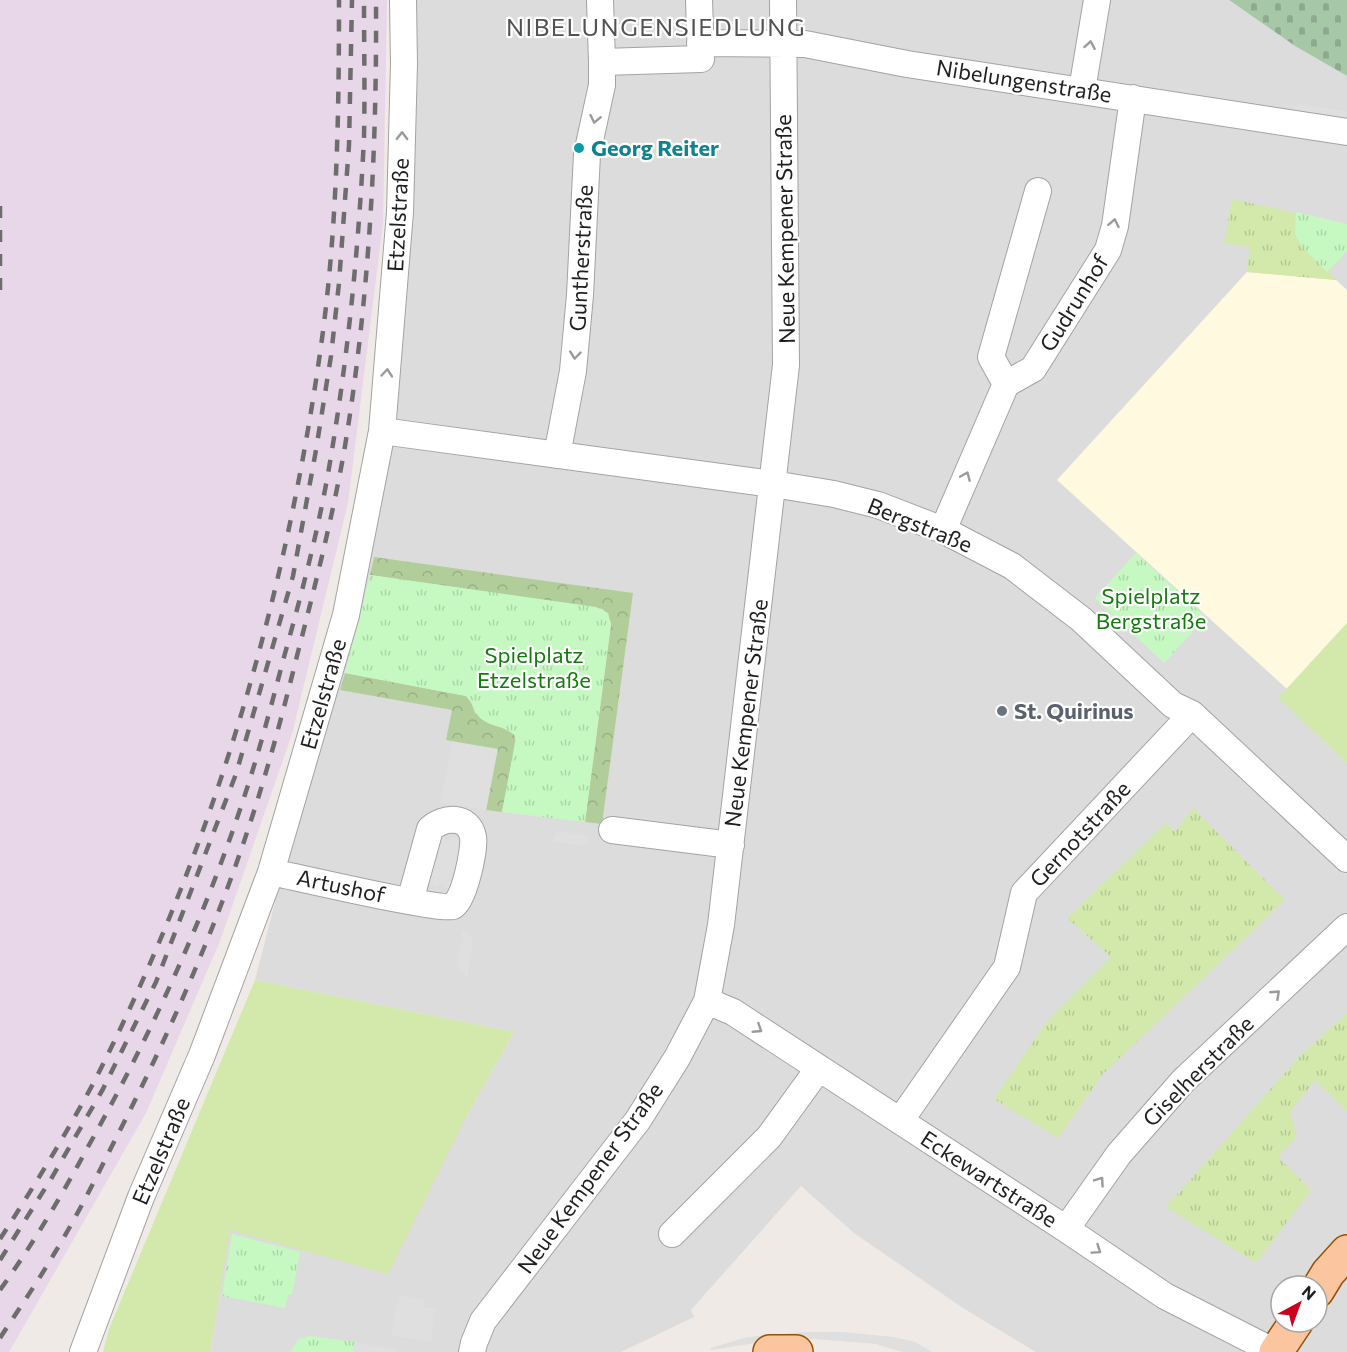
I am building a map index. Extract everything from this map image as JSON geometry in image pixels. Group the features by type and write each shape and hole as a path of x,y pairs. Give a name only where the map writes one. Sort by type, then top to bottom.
{"main road":[{"path":"1327,1274 1347,1252"},
{"path":"1275,1352 1288,1334"},
{"path":"770,1352 796,1352"}],"street":[{"name":"Etzelstraße","path":"83,1352 137,1208 202,1055 272,872 346,615 382,431 400,212 404,64 403,0"},
{"name":"Guntherstraße","path":"557,455 573,371 580,295 587,154 602,85 600,0"},
{"path":"602,62 701,59 699,0"},
{"name":"Neue Kempener Straße","path":"472,1352 483,1322 638,1120 677,1058 707,1001 721,925 731,845 786,365 783,0"},
{"path":"1082,90 1097,0"},
{"name":"Nibelungenstraße","path":"700,43 806,44 907,63 1347,132"},
{"name":"Gudrunhof","path":"1006,384 1033,369 1108,250 1114,226 1133,98"},
{"path":"943,530 1006,384 991,357 1038,191"},
{"name":"Bergstraße","path":"382,431 834,494 878,505 943,530 1012,566 1081,618 1173,705 1192,714 1347,859"},
{"name":"Gernotstraße","path":"900,1121 1007,968 1024,894 1192,714"},
{"path":"612,830 731,845"},
{"name":"Artushof","path":"272,872 410,901"},
{"name":"Giselherstraße","path":"1066,1229 1119,1154 1183,1081 1347,927"},
{"name":"Eckewartstraße","path":"707,1001 733,1012 1165,1296 1275,1352"},
{"path":"672,1234 769,1137 819,1068"}],"shaded area":[{"path":"0,0 387,0 383,223 348,503 292,734 220,941 146,1113 9,1352 0,1352"},
{"path":"414,0 1229,0 1295,46 1347,76 1347,623 1279,698 1347,763 1347,1352 1249,1352 1245,1350 1243,1352 1036,1352 963,1308 854,1233 801,1186 691,1310 694,1317 621,1352 210,1352 229,1230 465,1119 514,1032 255,980 388,452"},
{"path":"1298,104 1347,112 1347,124 1287,114"},
{"path":"1247,272 1336,280 1347,290 1347,623 1287,689 1057,480"},
{"path":"452,742 497,749 486,810 440,803"},
{"path":"557,831 589,835 587,846 552,841"},
{"path":"439,833 448,841 453,836 464,844 450,891 442,883 437,887 426,882"},
{"path":"463,930 473,939 467,977 456,966"},
{"path":"398,1295 425,1300 424,1307 436,1309 431,1342 391,1335"},
{"path":"802,1332 842,1332 894,1337 915,1342 932,1352 902,1352 876,1344 814,1339 768,1341 711,1350 710,1348 748,1337"},
{"path":"355,1342 398,1349 397,1352 353,1352"}],"green space":[{"path":"1229,0 1347,0 1347,76 1295,46"},
{"path":"1232,199 1347,224 1347,251 1328,272 1336,280 1247,272 1250,247 1224,243"},
{"path":"1296,212 1347,224 1347,251 1327,272 1303,248 1295,234"},
{"name":"Spielplatz Bergstraße","path":"1136,553 1206,617 1164,663 1095,598"},
{"path":"374,557 633,593 602,824 585,822 611,624 603,609 370,575"},
{"name":"Spielplatz Etzelstraße","path":"370,575 596,607 608,613 611,624 585,822 502,812 516,737 509,731 482,720 466,696 345,673"},
{"path":"1347,623 1347,763 1278,698"},
{"path":"345,673 466,696 475,713 514,734 516,742 502,812 486,810 498,749 446,740 452,710 340,690"},
{"path":"1193,808 1285,900 1102,1075 1058,1138 994,1099 1046,1023 1111,957 1067,918 1166,823 1175,832"},
{"path":"255,980 514,1032 465,1119 388,1274 230,1230 210,1352 103,1352 109,1329"},
{"path":"1347,1013 1347,1111 1315,1080 1290,1112 1297,1136 1278,1157 1311,1190 1256,1263 1166,1207 1300,1056"},
{"path":"232,1234 300,1252 292,1295 288,1295 285,1308 222,1296"},
{"path":"310,1336 355,1342 353,1352 290,1352 298,1340"}],"railway":[{"path":"0,1239 83,1102 136,995 174,907 207,818 264,635 305,448 326,309 336,177 339,0"},
{"path":"0,1260 51,1179 103,1089 156,982 236,774 293,576 331,356 339,283 349,145 352,0"},
{"path":"0,1290 36,1237 68,1182 113,1101 158,1012 216,876 263,736 317,528 338,411 353,294 362,176 364,0"},
{"path":"0,1338 70,1227 157,1055 197,965 232,874 286,701 329,527 353,396 370,227 375,113 376,0"},
{"path":"0,206 0,290"}],"place":[{"name":"Georg Reiter","path":"579,148"},
{"name":"St. Quirinus","path":"1002,711"}],"district":[{"name":"NIBELUNGENSIEDLUNG","path":"656,28"}]}
